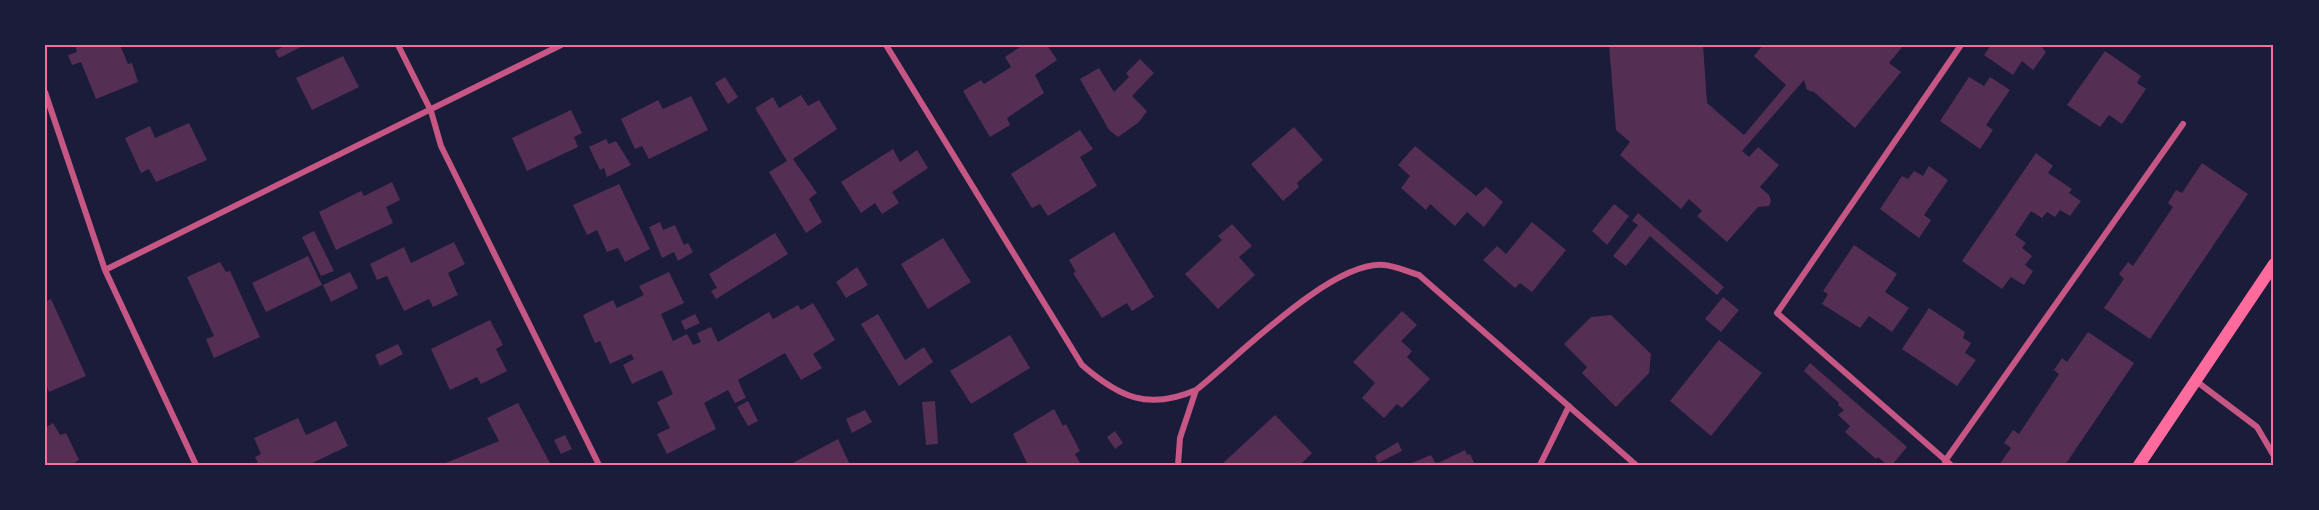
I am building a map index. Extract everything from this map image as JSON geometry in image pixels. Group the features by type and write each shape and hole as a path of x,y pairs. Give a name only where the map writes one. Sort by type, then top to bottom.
{"main road":[{"path":"2139,465 2274,265"}],"street":[{"path":"398,45 430,111 441,146 599,465"},
{"path":"105,270 561,45"},
{"path":"886,45 1082,365 1109,388 1142,400 1177,399 1196,390 1317,288 1350,270 1383,265 1419,275 1636,465"},
{"path":"1961,45 1777,313 1948,463 2183,124"},
{"path":"45,92 105,270 196,465"},
{"path":"2195,381 2257,427 2274,456"},
{"path":"1178,465 1180,438 1196,390"},
{"path":"1540,465 1569,406"}],"building":[{"path":"75,45 120,45 128,64 132,63 138,82 96,99 81,62 72,65 68,55 77,52"},
{"path":"286,45 305,45 279,58 275,51"},
{"path":"1023,45 1047,45 1057,60 1035,75 1044,93 1007,118 1010,125 990,137 963,91 981,80 984,84 1011,67 1005,57"},
{"path":"1609,45 1703,45 1707,103 1744,135 1786,85 1754,56 1763,45 1904,45 1889,63 1901,72 1855,128 1814,92 1807,90 1804,80 1742,151 1749,157 1758,147 1779,165 1760,187 1769,195 1771,201 1769,206 1758,207 1727,242 1697,216 1702,211 1689,199 1681,209 1620,155 1630,142 1616,130"},
{"path":"1991,45 2040,45 2046,52 2033,70 2022,61 2013,75 1984,55"},
{"path":"2105,51 2141,76 2137,83 2146,89 2122,124 2109,115 2100,127 2067,105"},
{"path":"343,56 359,87 312,110 296,78"},
{"path":"1140,59 1154,73 1132,96 1147,111 1139,122 1118,137 1109,130 1080,79 1099,68 1114,92 1129,77 1126,73"},
{"path":"725,77 738,97 728,104 715,83"},
{"path":"1969,77 1984,86 1990,77 2010,90 1986,125 1993,130 1980,149 1940,121"},
{"path":"801,95 808,106 819,100 837,129 793,159 817,193 809,199 822,222 806,233 769,172 787,161 755,108 773,97 779,108"},
{"path":"691,96 708,130 649,159 642,146 635,149 621,119 658,100 663,109"},
{"path":"571,110 582,133 574,137 578,147 527,171 512,138"},
{"path":"189,123 207,160 156,182 149,169 141,173 125,138 150,126 155,138"},
{"path":"1294,127 1323,160 1297,183 1299,187 1283,201 1251,164"},
{"path":"1080,130 1093,149 1080,157 1097,186 1048,216 1040,204 1032,208 1011,174"},
{"path":"606,139 609,144 616,141 631,165 607,177 604,168 600,170 589,147"},
{"path":"1415,146 1476,196 1486,187 1503,202 1484,227 1467,212 1455,226 1430,204 1426,210 1401,188 1410,176 1398,165"},
{"path":"893,149 900,162 917,150 928,168 892,192 899,203 882,214 875,203 861,213 841,182"},
{"path":"2036,153 2053,166 2048,173 2072,189 2069,193 2081,201 2070,216 2060,210 2055,217 2047,212 2042,218 2031,211 2015,235 2026,243 2022,248 2032,256 2025,265 2033,271 2024,285 2011,277 2002,289 1962,261"},
{"path":"2202,163 2248,194 2150,339 2104,308 2124,279 2119,274 2128,262 2133,266 2173,207 2168,203 2176,190 2182,193"},
{"path":"1929,166 1948,180 1924,215 1931,220 1919,238 1880,209 1902,176 1908,179 1914,171 1923,176"},
{"path":"392,182 400,200 386,207 393,223 336,250 319,212 361,191 364,196"},
{"path":"619,184 650,249 625,262 618,248 607,252 597,230 587,235 573,205"},
{"path":"1614,204 1629,216 1607,245 1592,231"},
{"path":"1638,213 1724,287 1717,295 1650,236 1626,266 1613,256 1638,225 1632,221"},
{"path":"660,222 663,230 675,225 684,245 688,243 693,252 678,261 674,252 662,258 649,227"},
{"path":"1532,222 1566,250 1532,292 1520,283 1515,288 1483,260 1497,246 1506,254"},
{"path":"1232,224 1252,246 1239,257 1255,275 1218,309 1185,274 1222,240 1218,236"},
{"path":"314,231 334,271 321,276 302,237"},
{"path":"1114,232 1154,297 1132,311 1127,303 1102,318 1073,273 1076,272 1069,260"},
{"path":"775,233 788,254 716,299 711,291 717,288 709,274"},
{"path":"943,238 971,282 928,309 901,264"},
{"path":"454,242 465,264 448,273 458,295 433,307 429,299 404,311 387,276 377,280 370,264 404,247 411,263"},
{"path":"1854,245 1897,274 1885,292 1909,308 1892,332 1869,316 1860,328 1822,304 1828,294 1823,291"},
{"path":"308,256 322,285 266,312 252,283"},
{"path":"220,262 226,272 230,271 260,337 214,358 206,339 214,336 187,277"},
{"path":"857,267 868,285 846,298 836,282"},
{"path":"350,272 358,288 331,302 323,285"},
{"path":"669,272 684,303 661,314 673,341 687,334 693,345 701,342 697,333 711,327 718,342 769,312 773,319 798,305 801,310 813,303 835,340 813,354 822,368 801,380 785,353 738,380 746,398 735,403 728,390 704,403 716,429 667,454 657,434 670,428 657,402 673,394 662,370 632,384 623,365 634,359 631,354 610,364 600,341 595,343 583,315 613,300 617,308 644,295 639,286"},
{"path":"1723,297 1739,310 1721,332 1705,319"},
{"path":"51,299 86,376 49,392 45,382 45,302"},
{"path":"1929,308 1965,332 1963,338 1971,343 1965,353 1976,360 1957,386 1902,349"},
{"path":"1402,311 1417,325 1401,341 1412,351 1407,357 1430,379 1402,408 1397,404 1384,418 1362,398 1375,383 1353,362"},
{"path":"695,314 700,323 685,330 681,321"},
{"path":"878,314 905,360 924,347 933,362 899,386 861,324"},
{"path":"1611,315 1651,354 1649,373 1616,407 1582,373 1587,367 1564,344 1591,317"},
{"path":"490,320 503,345 496,349 507,371 481,384 477,377 450,390 431,349"},
{"path":"2088,332 2134,363 2065,465 1999,465 2011,448 2004,443 2013,430 2019,434 2059,374 2054,370 2062,358 2067,362"},
{"path":"1010,335 1030,368 971,404 950,371"},
{"path":"1719,340 1762,373 1711,436 1670,401"},
{"path":"398,344 403,354 380,366 375,355"},
{"path":"1810,363 1907,447 1892,465 1887,465 1878,457 1876,459 1845,432 1850,426 1838,415 1844,410 1804,371"},
{"path":"748,401 758,421 748,426 737,407"},
{"path":"935,401 938,444 926,445 922,402"},
{"path":"518,403 551,465 441,465 499,441 487,418"},
{"path":"1054,409 1063,426 1066,424 1080,451 1075,454 1081,465 1028,465 1013,434"},
{"path":"865,410 872,422 852,433 846,419"},
{"path":"1275,415 1312,453 1300,465 1221,465"},
{"path":"298,418 306,435 336,421 348,446 308,465 259,465 255,457 261,454 254,438"},
{"path":"53,423 60,435 66,433 79,460 71,465 45,465 45,428"},
{"path":"1115,431 1123,443 1115,449 1107,437"},
{"path":"565,435 572,449 561,454 554,440"},
{"path":"838,439 850,465 789,465"},
{"path":"1398,442 1402,451 1378,463 1375,456"},
{"path":"1465,450 1467,455 1470,454 1475,465 1407,465 1431,455 1436,464"}]}
